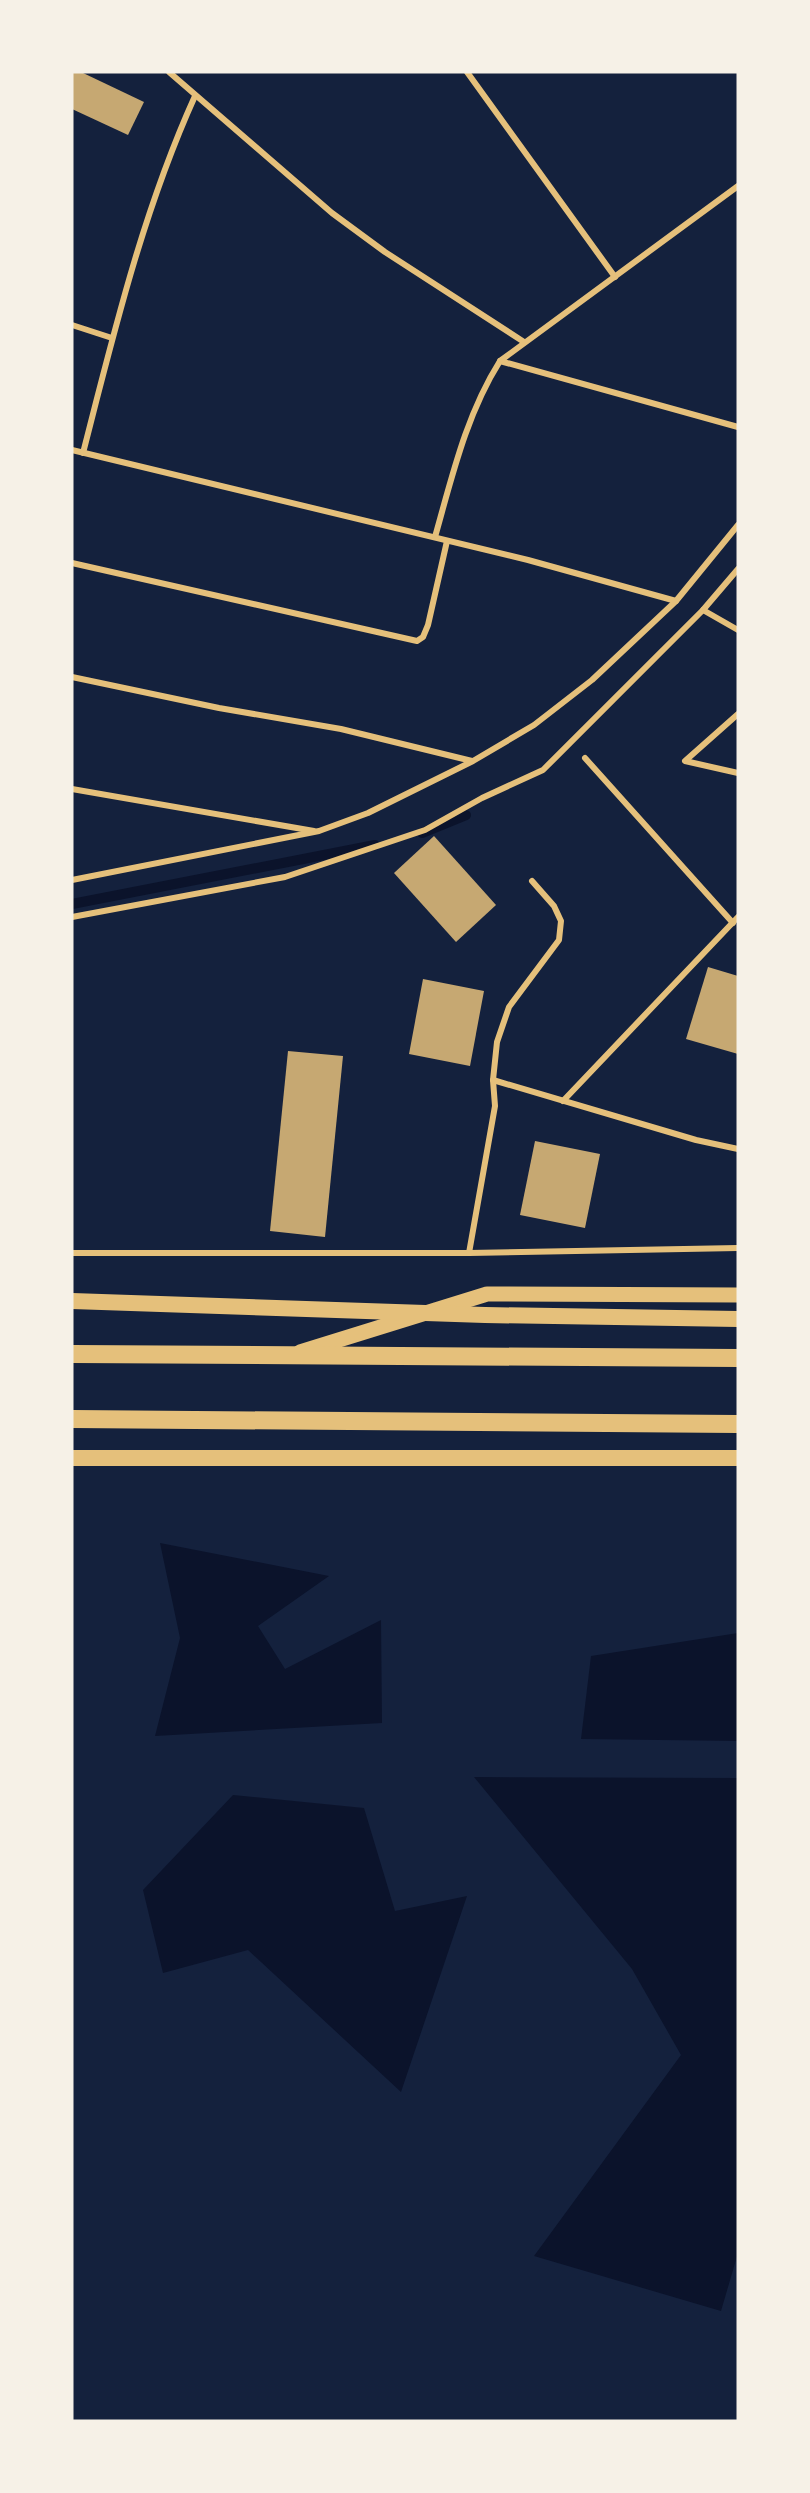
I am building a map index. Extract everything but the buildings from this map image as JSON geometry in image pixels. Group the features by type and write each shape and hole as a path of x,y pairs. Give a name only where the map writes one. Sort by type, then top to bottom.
{"highway":[{"path":"72,1300 485,1316 738,1318"},
{"path":"72,1354 738,1358"},
{"path":"72,1419 738,1424"},
{"path":"72,1458 738,1458"}],"main road":[{"path":"282,1357 487,1294 738,1295"}],"street":[{"path":"169,72 332,213 385,252 524,342"},
{"path":"467,72 615,277"},
{"path":"83,453 112,338 148,212 167,158 195,96"},
{"path":"435,537 461,442 484,389 500,361 738,186"},
{"path":"72,324 112,338"},
{"path":"500,361 738,428"},
{"path":"72,450 528,560 676,601"},
{"path":"72,880 319,831 369,813 473,761 534,725 592,680 676,601 738,525"},
{"path":"72,563 417,641 423,637 428,626 447,541"},
{"path":"72,917 285,877 425,830 482,798 543,770 702,611 738,569"},
{"path":"702,611 738,630"},
{"path":"72,677 219,708 341,729 473,761"},
{"path":"738,714 685,761 738,773"},
{"path":"563,1101 735,920 585,758"},
{"path":"72,789 319,831"},
{"path":"469,1253 495,1106 493,1080 497,1042 509,1007 558,940 561,921 554,906 532,881"},
{"path":"493,1080 686,1137 738,1149"},
{"path":"72,1253 469,1253 738,1248"}],"water":[{"path":"160,1543 329,1576 258,1626 285,1669 381,1620 382,1723 155,1736 180,1638"},
{"path":"738,1633 738,1741 581,1739 591,1656"},
{"path":"474,1777 738,1778 738,2253 721,2311 534,2256 681,2055 632,1969"},
{"path":"233,1795 364,1808 395,1911 467,1896 401,2092 248,1950 163,1973 143,1890"}],"waterway":[{"path":"422,833 466,815"},
{"path":"72,904 375,845"}]}
